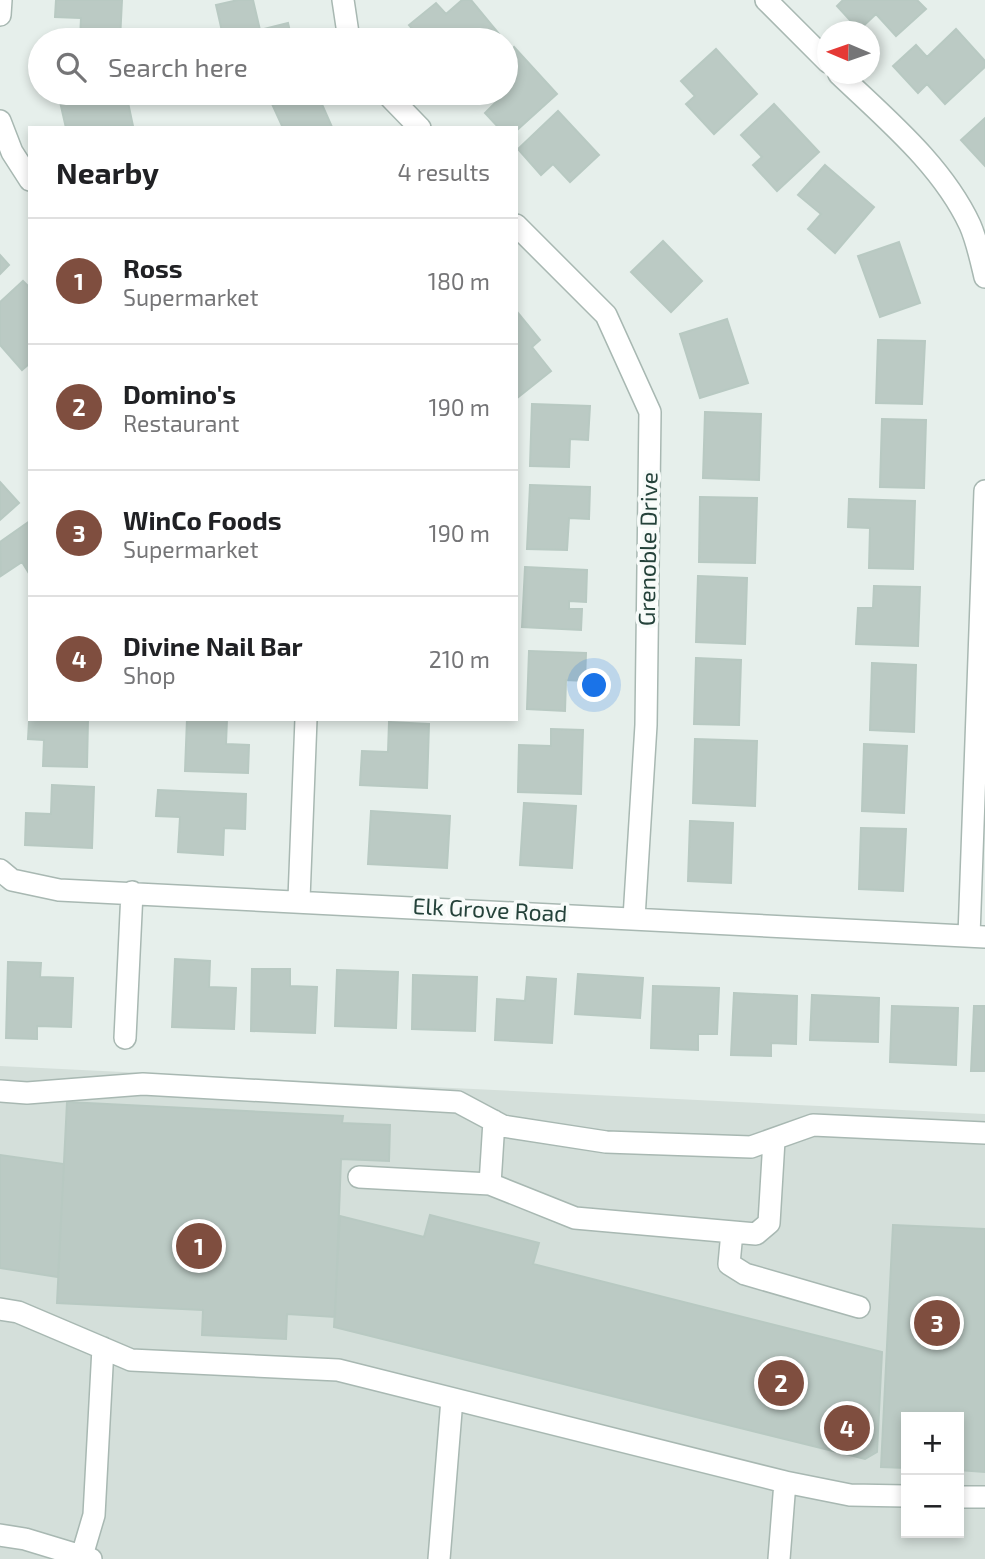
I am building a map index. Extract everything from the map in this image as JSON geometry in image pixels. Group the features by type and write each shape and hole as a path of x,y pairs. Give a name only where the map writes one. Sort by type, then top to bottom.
{"street":[{"path":"0,15 1,0"},
{"path":"343,0 347,28"},
{"path":"766,0 817,51"},
{"path":"849,84 905,137 952,195 971,227 984,267"},
{"path":"398,105 418,126"},
{"path":"0,121 12,152 28,177"},
{"name":"Grenoble Drive","path":"518,228 606,315 650,412 646,725 634,918"},
{"path":"977,937 985,491"},
{"path":"299,899 306,721"},
{"name":"Elk Grove Road","path":"0,870 12,880 41,887 977,937"},
{"path":"125,1038 132,892"},
{"path":"0,1091 27,1093 143,1084 458,1102 503,1126 606,1142 751,1147 813,1125 985,1133"},
{"path":"490,1184 494,1121"},
{"path":"359,1177 490,1184 575,1219 756,1234 769,1223 774,1140"},
{"path":"732,1232 729,1264 745,1274 859,1307"},
{"path":"0,1309 18,1312 131,1360 338,1370 785,1482 850,1495 901,1496"},
{"path":"0,1535 84,1558 94,1514 103,1348"},
{"path":"439,1559 452,1399"},
{"path":"779,1559 785,1482"},
{"path":"964,1497 985,1497"}],"shaded area":[{"path":"0,1066 985,1114 985,1559 0,1559"}],"building":[{"path":"56,0 122,0 121,28 81,28 81,18 55,17"},
{"path":"253,0 260,28 221,28 216,5"},
{"path":"462,0 471,0 494,28 412,28 409,25 436,3 446,14"},
{"path":"843,0 917,0 926,9 896,36 876,14 869,21 851,21 837,6"},
{"path":"288,23 289,28 268,28"},
{"path":"956,29 985,61 985,67 945,104 927,84 918,93 893,66 916,45 927,57"},
{"path":"716,49 757,94 714,134 686,104 695,96 681,81"},
{"path":"518,51 557,94 518,129 518,126 497,126 485,113 493,105 518,105"},
{"path":"774,104 819,152 777,191 753,165 762,157 741,135"},
{"path":"61,105 129,105 133,126 66,126"},
{"path":"272,105 322,105 332,126 282,126"},
{"path":"558,111 599,155 570,182 553,164 541,175 518,149"},
{"path":"985,118 985,166 961,140"},
{"path":"825,165 874,207 835,253 808,229 821,214 798,195"},
{"path":"663,241 702,281 671,312 631,272"},
{"path":"899,242 920,303 880,317 858,256"},
{"path":"0,255 9,265 0,274"},
{"path":"23,281 28,286 28,365 22,370 0,345 0,302"},
{"path":"518,313 540,340 532,347 551,371 518,397"},
{"path":"727,319 748,383 700,398 680,334"},
{"path":"878,340 925,341 922,404 876,403"},
{"path":"532,404 590,406 588,440 570,439 569,467 530,466"},
{"path":"705,412 761,414 759,480 703,478"},
{"path":"882,419 926,420 924,488 880,487"},
{"path":"0,482 19,503 0,520"},
{"path":"530,485 590,487 589,519 569,518 567,550 527,549"},
{"path":"700,497 757,498 755,563 699,562"},
{"path":"849,499 915,501 913,569 869,568 870,528 848,527"},
{"path":"28,522 28,572 22,562 1,576 0,542"},
{"path":"525,567 587,570 586,602 569,601 569,609 582,609 581,630 522,627"},
{"path":"698,576 747,578 745,644 696,642"},
{"path":"874,586 920,587 918,646 856,644 858,608 873,608"},
{"path":"529,651 586,653 585,681 566,680 565,711 527,709"},
{"path":"696,658 741,660 739,725 694,724"},
{"path":"872,663 916,665 914,732 870,730"},
{"path":"29,721 88,721 87,767 43,766 44,740 28,739"},
{"path":"187,721 227,721 226,744 249,745 248,773 185,771"},
{"path":"389,722 429,724 427,788 360,785 362,751 388,752"},
{"path":"551,729 583,730 581,794 518,792 519,745 551,746"},
{"path":"695,739 757,741 755,806 693,803"},
{"path":"864,744 907,746 904,813 862,811"},
{"path":"52,785 94,787 92,848 25,845 26,813 51,814"},
{"path":"158,790 246,794 245,829 224,828 223,855 178,852 180,817 156,816"},
{"path":"524,803 576,806 572,868 520,865"},
{"path":"371,811 450,816 447,868 368,864"},
{"path":"690,821 733,823 731,883 688,881"},
{"path":"861,828 906,829 903,891 859,889"},
{"path":"175,959 210,961 209,987 236,988 234,1029 172,1027"},
{"path":"8,962 41,963 40,977 73,978 71,1027 37,1026 37,1039 6,1038"},
{"path":"252,969 290,969 290,986 317,987 315,1033 251,1031"},
{"path":"337,970 398,972 396,1028 335,1026"},
{"path":"578,974 643,978 640,1018 575,1014"},
{"path":"413,975 477,977 475,1031 412,1029"},
{"path":"527,977 556,979 552,1043 495,1040 497,999 525,1001"},
{"path":"653,986 719,988 717,1034 698,1034 698,1050 651,1048"},
{"path":"734,993 797,996 796,1044 771,1043 771,1056 731,1055"},
{"path":"812,995 879,998 878,1042 810,1040"},
{"path":"892,1006 958,1008 956,1065 890,1062"},
{"path":"974,1006 985,1006 985,1071 971,1071"},
{"path":"67,1102 343,1116 342,1123 390,1125 389,1161 341,1159 335,1317 287,1314 286,1339 202,1335 203,1310 57,1303"},
{"path":"0,1155 64,1164 58,1277 0,1268"},
{"path":"430,1215 539,1243 533,1264 882,1352 877,1452 865,1459 334,1327 340,1216 424,1237"},
{"path":"893,1225 985,1229 985,1472 964,1470 964,1412 901,1412 901,1468 881,1467"}],"place":[{"name":"Ross","path":"199,1246"},
{"name":"WinCo Foods","path":"937,1323"},
{"name":"Domino's","path":"781,1383"},
{"name":"Divine Nail Bar","path":"847,1428"}]}
